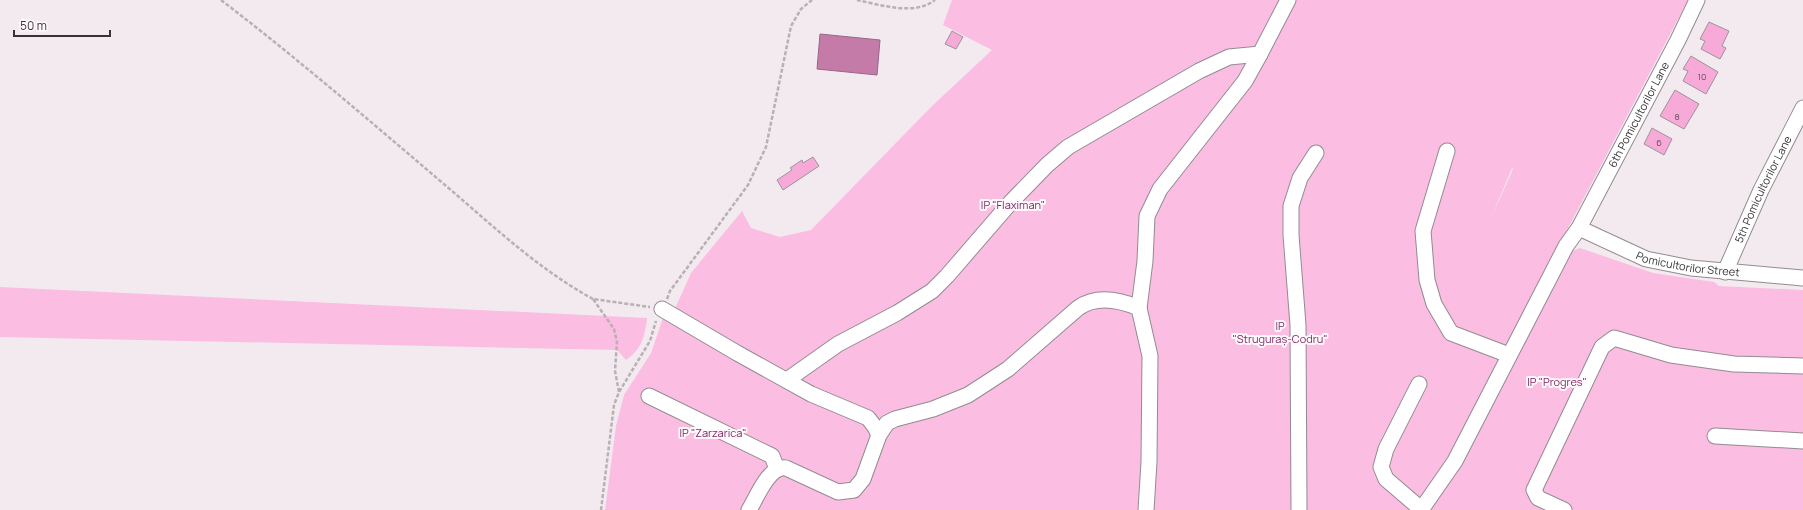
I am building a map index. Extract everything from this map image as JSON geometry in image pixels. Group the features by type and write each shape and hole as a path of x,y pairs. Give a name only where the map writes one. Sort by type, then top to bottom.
{"street":[{"path":"1146,510 1149,462 1150,356 1139,308 1145,261 1145,228 1147,216 1160,189 1245,81 1288,0"},
{"name":"6th Pomicultorilor Lane","path":"1421,510 1456,461 1509,355 1566,246 1579,228 1678,40 1697,0"},
{"path":"787,380 838,344 898,313 932,291 947,276 1011,202 1047,165 1068,147 1199,71 1229,57 1260,54"},
{"name":"5th Pomicultorilor Lane","path":"1725,272 1761,190 1803,108"},
{"path":"1447,151 1423,231 1427,280 1434,304 1451,333 1509,355"},
{"path":"1299,510 1298,325 1291,236 1291,206 1300,178 1316,152"},
{"name":"Pomicultorilor Street","path":"1579,228 1646,259 1691,268 1803,278"},
{"path":"749,510 772,472 777,469 786,468 838,492 850,492 856,488 863,479 879,435 890,421 933,409 968,395 1008,369 1078,308 1089,302 1095,300 1127,303 1139,308"},
{"path":"662,309 737,353 812,394 868,418 879,435"},
{"path":"1564,510 1538,498 1534,490 1602,346 1614,338 1671,355 1734,364 1803,366"},
{"path":"1419,384 1390,442 1381,467 1386,480 1421,510"},
{"path":"648,396 772,456 777,469"},
{"path":"1715,436 1803,440"}],"path":[{"path":"221,0 288,51 528,255 577,290 593,299 662,309"},
{"path":"601,510 611,422 619,392 650,341 670,291 748,185 766,147 791,26 801,9 812,0"},
{"path":"856,0 908,8 928,5 935,0"},
{"path":"593,299 614,329 617,342 615,371 619,392"}],"green space":[{"path":"952,0 1688,0 1557,249 1567,253 1580,248 1653,273 1714,282 1719,286 1803,290 1803,510 605,510 616,426 624,395 651,353 664,315 669,322 691,273 742,211 751,228 780,237 811,230 932,106 992,50 943,25","holes":["1513,168 1511,174 1491,218"]},
{"path":"0,287 647,318 642,342 636,351 626,360 617,350 0,337"}],"shaded area":[{"path":"820,34 880,40 877,75 817,69"}],"building":[{"path":"1709,22 1729,31 1722,46 1726,48 1720,59 1701,49 1705,41 1700,39"},
{"path":"952,31 963,37 956,49 945,44"},
{"path":"1691,56 1718,72 1706,94 1683,81 1688,71 1683,69"},
{"path":"1675,90 1699,104 1684,129 1660,116"},
{"path":"1652,128 1672,139 1664,155 1644,144"},
{"path":"813,157 819,166 783,190 777,180 792,170 790,168 802,160 803,163"}],"park label":[{"name":"IP \"Flaximan\"","path":"1013,205"},
{"name":"IP \"Struguraș-Codru\"","path":"1280,332"},
{"name":"IP \"Progres\"","path":"1557,382"},
{"name":"IP \"Zarzarica\"","path":"713,433"}]}
